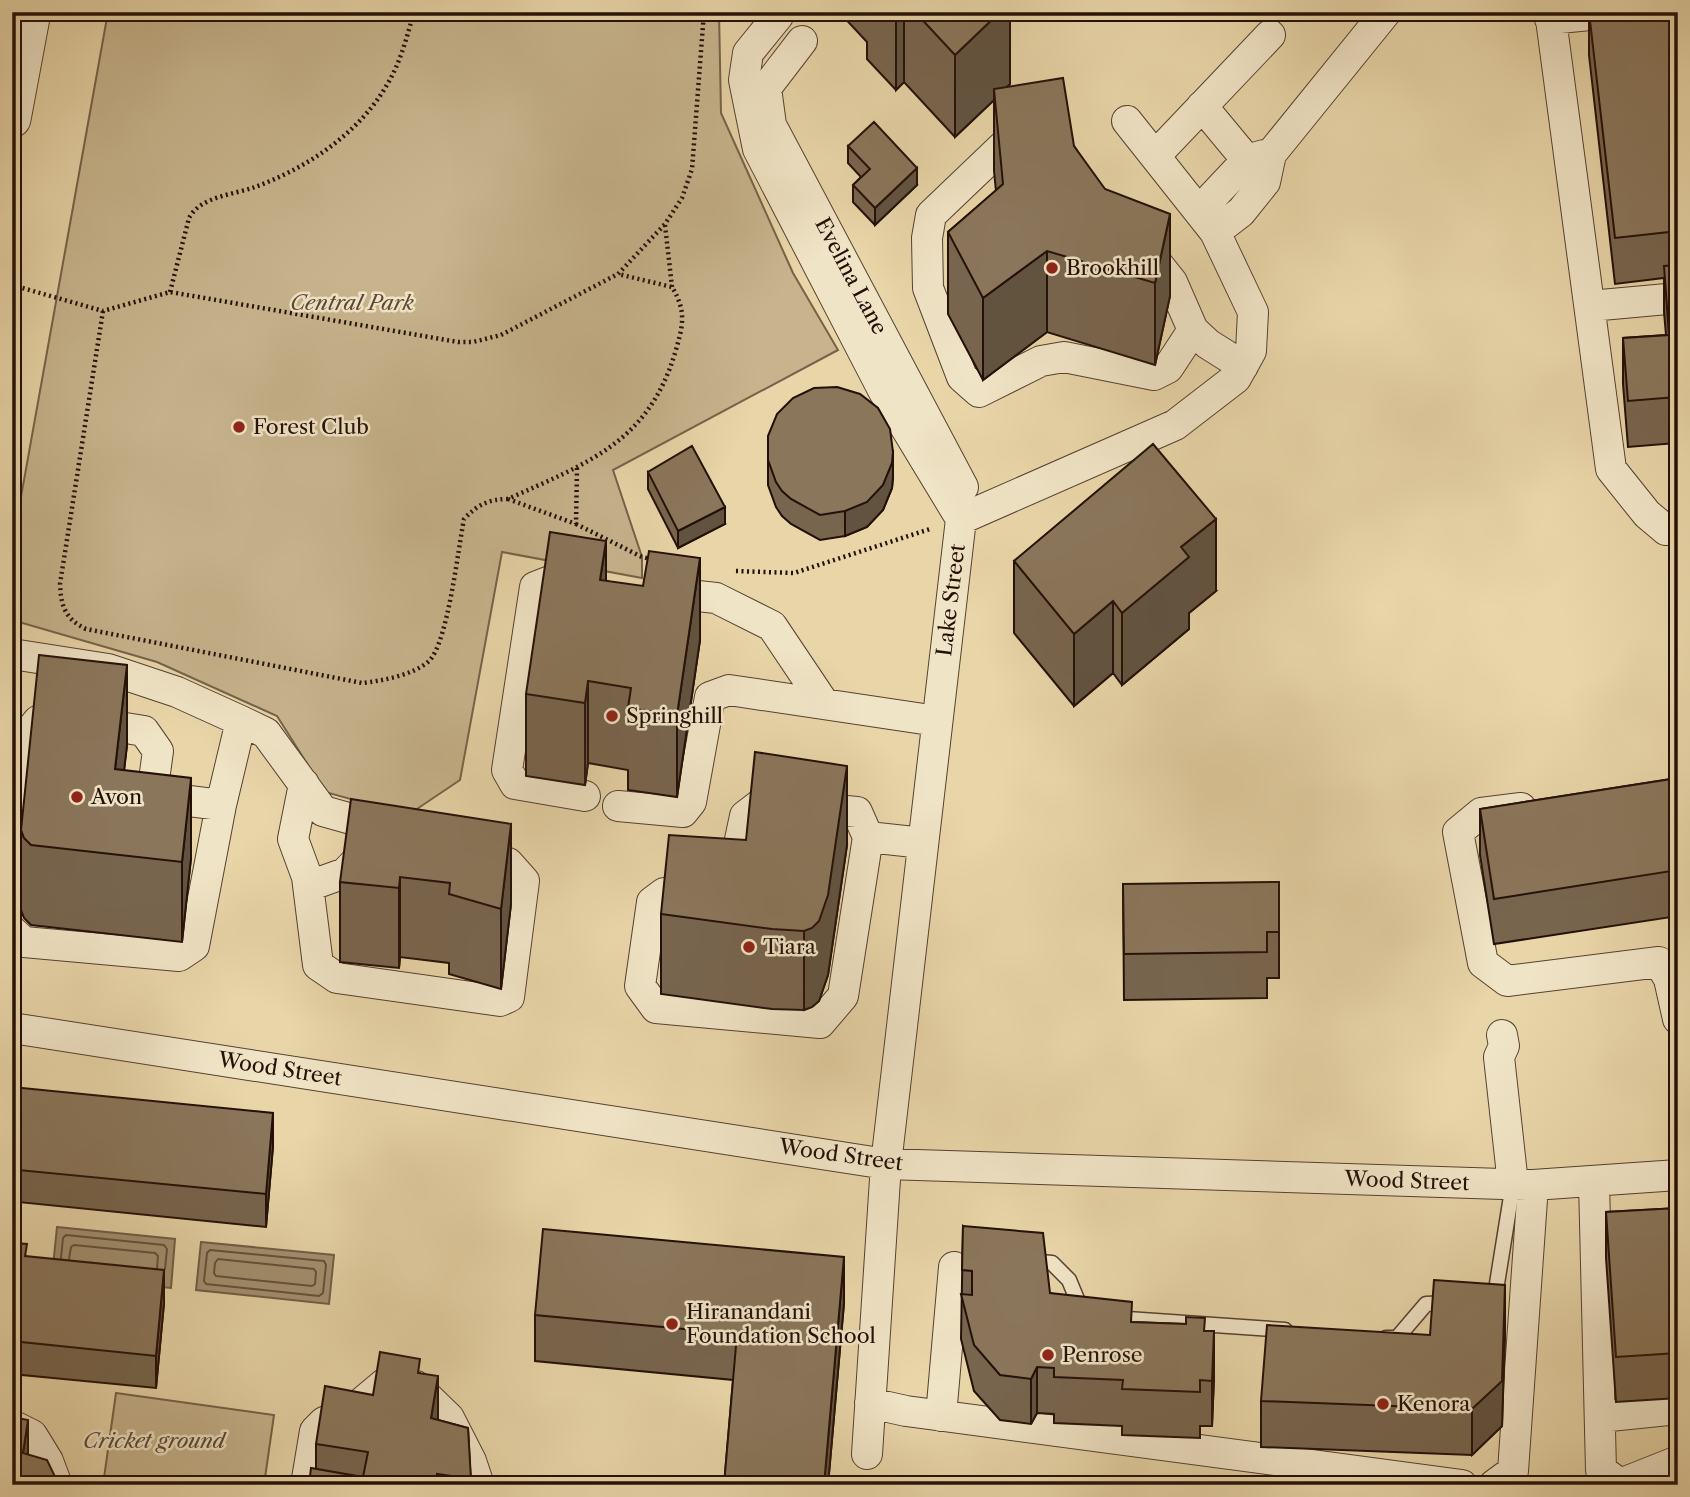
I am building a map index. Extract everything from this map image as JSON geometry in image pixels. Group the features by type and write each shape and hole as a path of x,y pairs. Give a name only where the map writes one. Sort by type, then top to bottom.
{"street":[{"path":"12,119 32,12"},
{"path":"1207,222 1241,212 1261,165 1386,12"},
{"path":"1619,12 1550,16 1612,469 1647,514 1666,530 1678,528"},
{"name":"Evelina Lane","path":"769,26 794,51 766,88 771,125 896,371 758,149 744,80 748,52 769,26"},
{"path":"1155,156 1270,35"},
{"path":"1202,106 1261,165"},
{"path":"896,371 969,516 1139,453 1236,378 1251,351 1253,312 1207,222 1127,121"},
{"path":"1052,133 1044,122 1027,122 932,215 927,238 928,288 962,377 979,392 1041,361 1064,357 1154,375 1168,368 1193,330"},
{"path":"1129,229 1172,282 1193,330 1208,344 1242,366"},
{"path":"1590,306 1678,298"},
{"name":"Lake Street","path":"867,1454 886,1164 937,721 969,516"},
{"path":"584,796 515,784 507,770 535,587 553,580 716,598 772,626 822,702"},
{"path":"12,654 108,669 177,692 241,721 266,733 323,811 400,833 345,873 309,886"},
{"path":"618,806 683,812 691,802 710,697 729,690 937,721"},
{"path":"12,865 33,727 45,715 144,732 158,751 153,787 157,797 221,804"},
{"path":"12,931 24,942 179,956 194,946 221,804 241,721"},
{"path":"304,784 293,839 309,886 318,965 337,978 500,1002 509,997 524,881 508,863 454,848"},
{"path":"762,803 857,812 868,837 843,996 820,1023 656,1008 640,986 652,902 664,893 712,894 731,882 745,816 762,803"},
{"path":"1547,805 1481,813 1458,831 1483,963 1507,981 1659,962 1669,979 1678,1019"},
{"path":"868,837 923,843"},
{"name":"Wood Street","path":"12,1028 886,1164 1523,1184 1678,1174"},
{"path":"1494,1485 1513,1471 1523,1184 1497,1042"},
{"path":"1594,1181 1601,1470 1620,1484 1678,1461"},
{"path":"941,1416 958,1264"},
{"path":"306,1485 315,1431 324,1422 353,1410 384,1384 416,1386 449,1418 471,1461 479,1485"},
{"path":"870,1404 941,1416 1462,1485"},
{"path":"1600,1417 1678,1409"},
{"path":"12,1425 32,1435 48,1461 57,1485"}],"lane":[{"path":"1371,1336 1397,1338 1426,1304 1488,1301 1495,1296 1523,1184"},
{"path":"1012,1259 1052,1264 1069,1280 1081,1309 1089,1317 1304,1332"}],"path":[{"path":"170,292 189,218 194,209 212,200 263,184 302,166 327,150 369,111 388,83 403,49 414,12"},
{"path":"12,285 103,311 170,292 458,342 473,342 501,335 618,274 665,224 682,198 692,169 704,12"},
{"path":"508,499 577,467 620,440 640,422 654,402 668,376 684,319 681,302 671,287 665,224"},
{"path":"618,274 671,287"},
{"path":"103,311 60,584 64,612 73,622 86,629 362,683 384,681 428,662 441,641 464,519 484,503 495,499 508,499 576,524 642,557 654,559"},
{"path":"576,524 577,467"},
{"path":"729,571 794,573 969,516"}],"green space":[{"name":"Central Park","path":"108,12 719,12 721,113 793,273 838,350 613,470 642,557 642,578 502,552 460,780 408,815 325,792 277,716 157,662 12,620 12,547"},
{"name":"Cricket ground","path":"116,1393 274,1415 264,1485 103,1485"}],"water":[{"path":"57,1227 175,1239 171,1288 52,1276"},
{"path":"201,1242 334,1255 329,1304 196,1290"}],"building":[{"path":"915,12 1000,12 955,55"},
{"path":"1589,12 1678,12 1678,231 1615,238"},
{"path":"1063,78 1074,146 1105,189 1170,214 1155,283 1047,251 983,298 948,232 1003,184 994,89"},
{"path":"874,122 917,168 875,208 853,185 870,169 848,146"},
{"path":"1678,265 1678,419 1676,397 1628,401 1623,338 1669,335 1664,266"},
{"path":"837,387 860,394 878,408 890,429 892,463 883,485 867,502 845,511 820,515 791,499 776,482 768,460 768,436 777,414 793,398 814,388"},
{"path":"1153,444 1216,519 1181,547 1189,557 1122,613 1113,601 1074,634 1014,561"},
{"path":"692,446 725,507 678,531 648,472"},
{"path":"550,532 606,541 600,580 643,586 649,551 700,558 677,715 628,708 631,688 588,681 585,703 526,694"},
{"path":"39,655 127,665 115,769 191,778 182,862 31,845 24,838 21,830"},
{"path":"755,752 847,766 828,895 819,921 804,931 661,914 669,835 746,840"},
{"path":"1678,778 1678,870 1494,899 1480,809"},
{"path":"351,799 511,824 501,909 449,894 450,883 400,877 399,888 340,882"},
{"path":"1279,882 1279,932 1267,932 1267,952 1124,954 1123,884"},
{"path":"12,1087 273,1113 266,1194 19,1170 13,1243 27,1244 25,1256 164,1270 156,1356 12,1341"},
{"path":"1678,1208 1678,1353 1616,1357 1606,1212"},
{"path":"963,1226 1043,1233 1050,1293 1132,1302 1131,1322 1186,1324 1186,1317 1205,1318 1204,1331 1214,1331 1212,1381 1200,1380 1200,1392 1122,1389 1123,1380 1054,1377 1054,1368 1037,1367 1031,1379 1000,1375 974,1345 961,1294 972,1295 972,1271 962,1270"},
{"path":"543,1229 844,1257 824,1485 724,1485 737,1334 535,1315"},
{"path":"1434,1280 1505,1285 1502,1381 1472,1409 1261,1401 1267,1325 1430,1335"},
{"path":"380,1352 420,1359 418,1373 438,1376 431,1418 468,1428 471,1479 437,1474 435,1485 309,1485 311,1468 363,1477 368,1452 316,1444 325,1386 373,1395"},
{"path":"12,1417 28,1420 23,1453 47,1460 59,1485 12,1485"}],"place":[{"name":"Brookhill","path":"1052,268"},
{"name":"Forest Club","path":"239,427"},
{"name":"Springhill","path":"612,716"},
{"name":"Avon","path":"77,797"},
{"name":"Tiara","path":"749,947"},
{"name":"Hiranandani Foundation School","path":"672,1324"},
{"name":"Penrose","path":"1048,1355"},
{"name":"Kenora","path":"1383,1404"}]}
